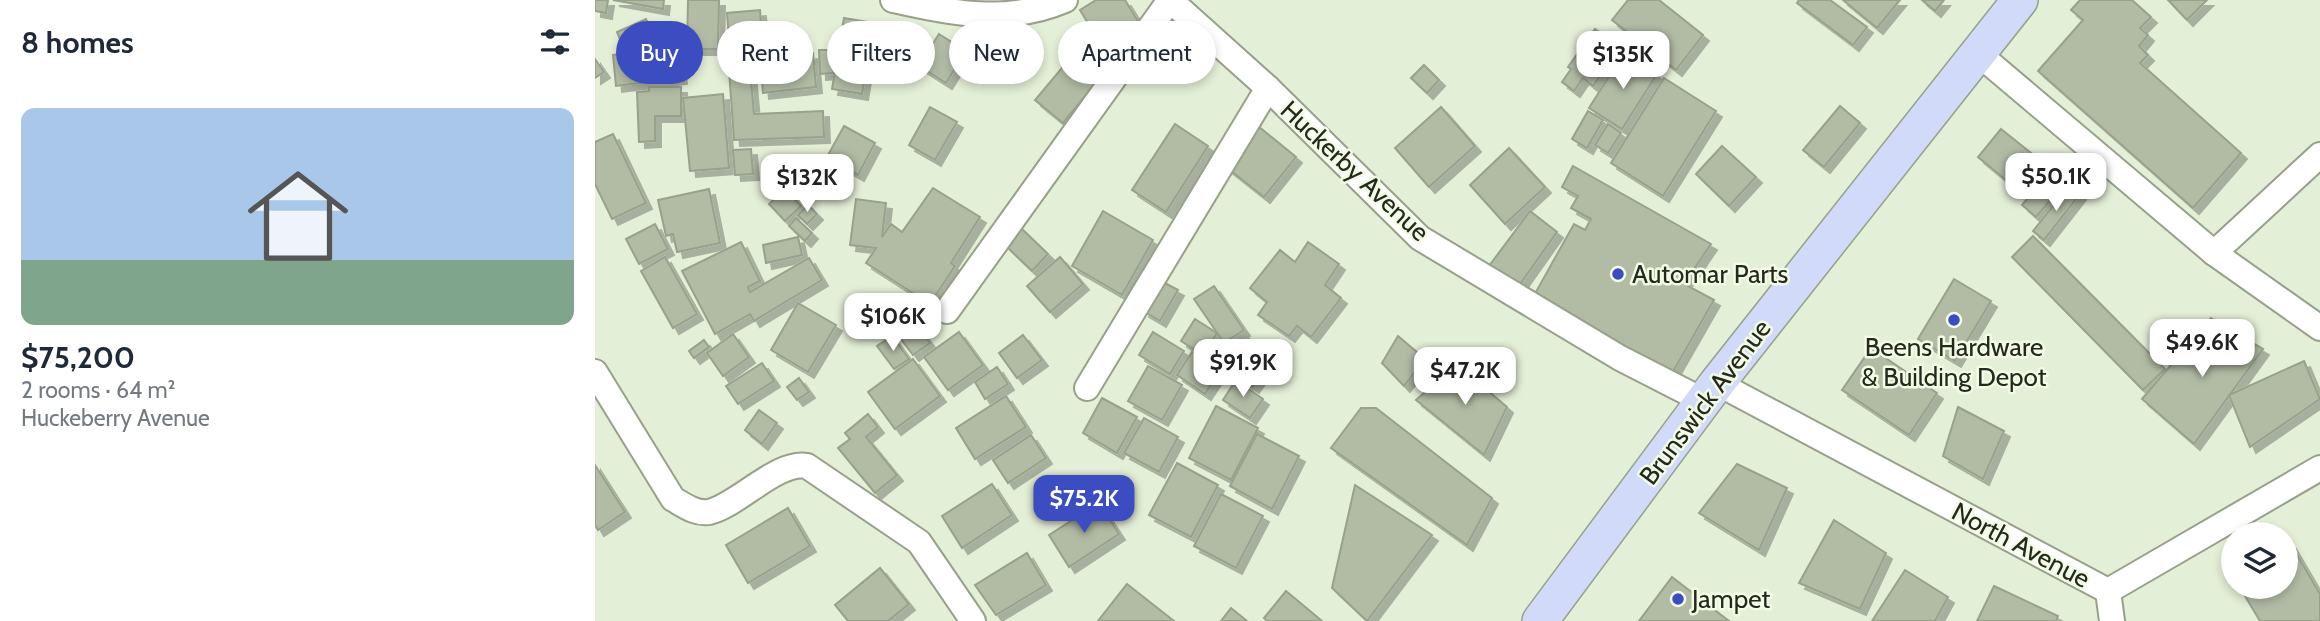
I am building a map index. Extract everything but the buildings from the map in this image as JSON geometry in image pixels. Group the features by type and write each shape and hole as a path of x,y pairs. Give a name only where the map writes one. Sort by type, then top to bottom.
{"main road":[{"name":"Brunswick Avenue","path":"1540,621 1711,392 1980,55 2020,0"}],"street":[{"path":"893,0 964,15 1036,12 1065,0"},
{"path":"947,311 1170,0"},
{"name":"Huckerby Avenue","path":"1170,0 1268,88 1420,238 1621,358 1711,392"},
{"path":"1980,55 2214,253 2320,328"},
{"path":"1087,388 1268,88"},
{"path":"2214,253 2320,155"},
{"path":"595,372 673,499 692,510 709,512 791,467 807,466 919,542 973,621"},
{"name":"North Avenue","path":"1711,392 2108,592 2320,468"},
{"path":"2108,592 2112,621"}],"place":[{"name":"Automar Parts","path":"1618,274"},
{"name":"Beens Hardware & Building Depot","path":"1954,320"},
{"name":"Jampet","path":"1678,599"}]}
